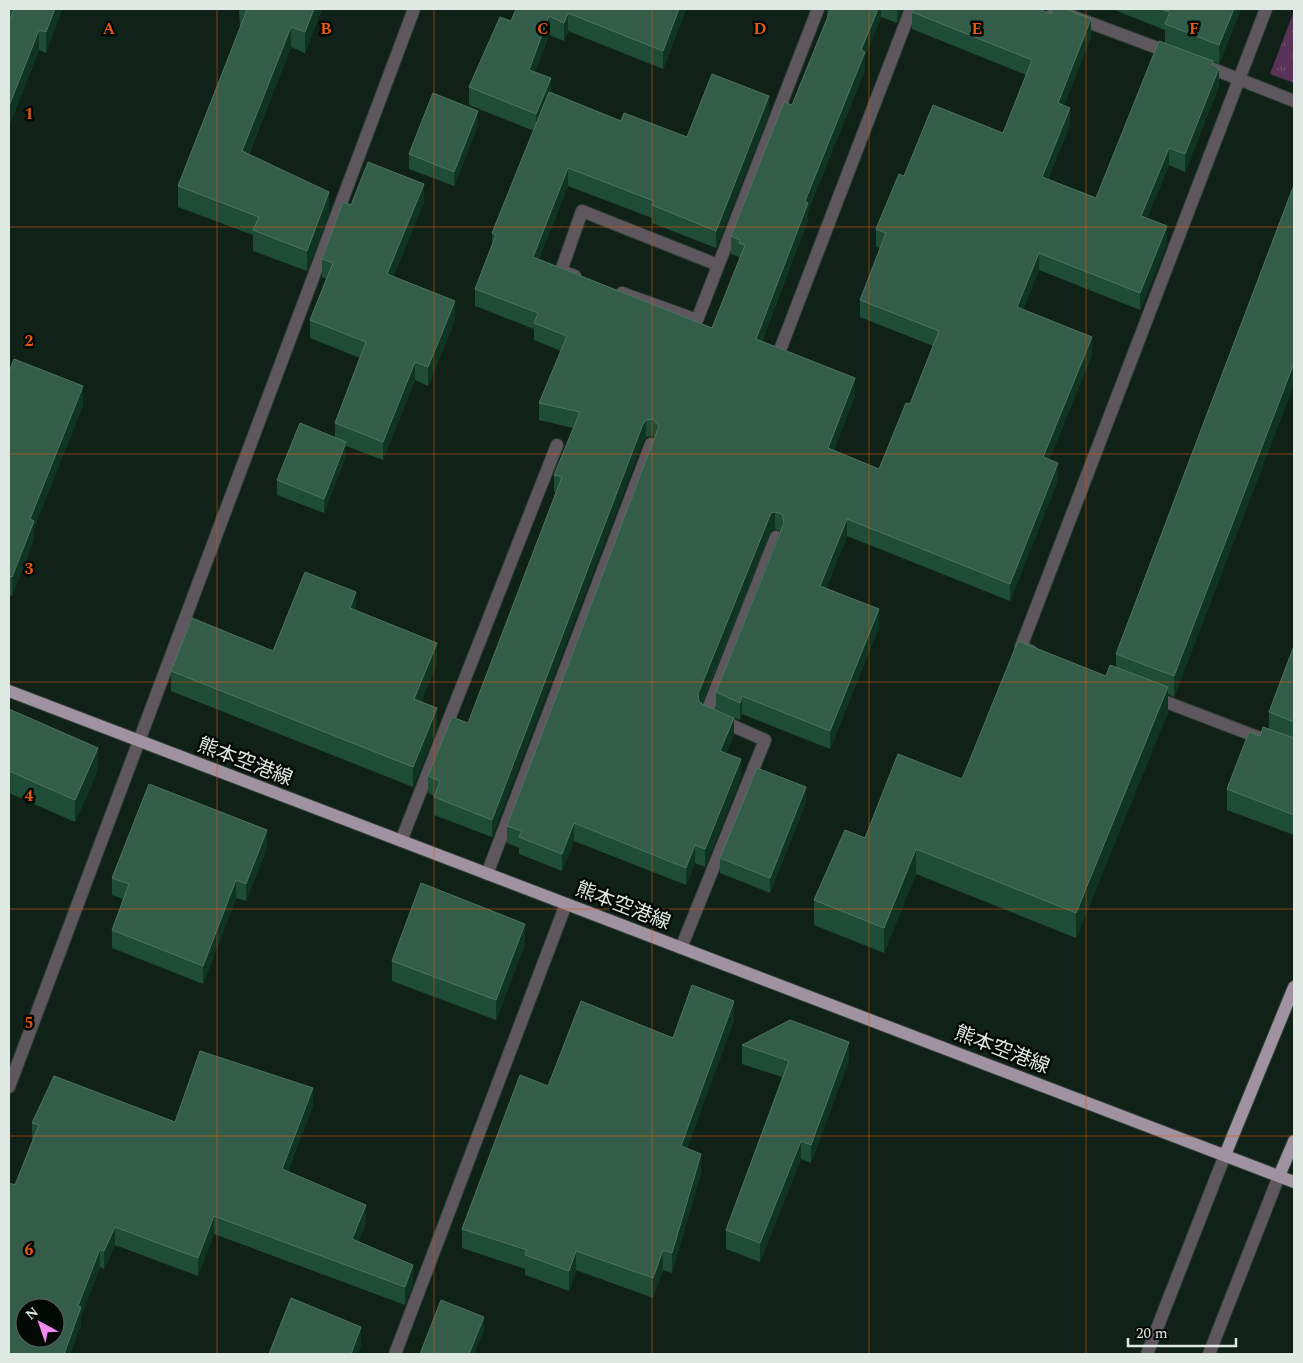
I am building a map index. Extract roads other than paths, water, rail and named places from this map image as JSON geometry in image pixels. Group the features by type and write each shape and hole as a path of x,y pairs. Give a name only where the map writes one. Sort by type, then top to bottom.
{"main road":[{"name":"熊本空港線","path":"9,691 1225,1154 1294,1182"},
{"path":"1225,1154 1294,987"},
{"path":"1279,1176 1294,1141"}],"street":[{"path":"9,1087 414,9"},
{"path":"606,287 696,320 818,9"},
{"path":"780,350 911,9"},
{"path":"1054,9 1240,78 1294,101"},
{"path":"1039,654 1021,647 1266,9"},
{"path":"588,281 561,271 582,211 718,265"},
{"path":"487,874 651,444"},
{"path":"401,841 557,445"},
{"path":"681,948 765,740 706,714 776,537"},
{"path":"1139,692 1294,751"},
{"path":"395,1354 566,904"},
{"path":"1147,1354 1225,1154"},
{"path":"1209,1354 1279,1176"}]}
